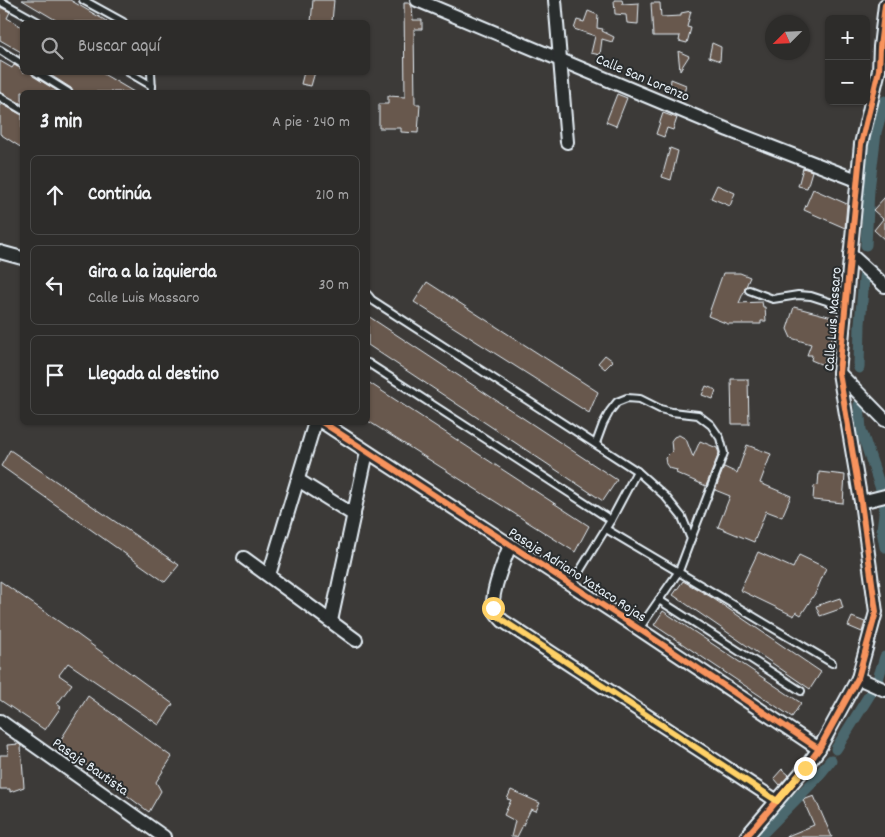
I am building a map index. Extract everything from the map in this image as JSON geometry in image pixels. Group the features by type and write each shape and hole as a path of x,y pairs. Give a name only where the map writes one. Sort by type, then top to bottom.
{"street":[{"name":"Calle San Lorenzo","path":"417,0 728,130 858,180"},
{"path":"555,0 567,142"},
{"name":"Calle Luis Massaro","path":"746,837 757,832 777,801 819,749 858,678 876,612 861,502 839,373 861,144 879,70 885,5"},
{"path":"0,252 20,257"},
{"path":"850,254 885,286"},
{"path":"839,373 885,420"},
{"path":"269,576 314,425"},
{"name":"Pasaje Adriano Yataco Rojas","path":"326,425 819,749"},
{"path":"330,621 367,452"},
{"path":"298,480 354,515"},
{"path":"861,502 885,496"},
{"path":"510,545 493,598 493,608 497,615 777,801"},
{"path":"244,558 356,640"},
{"path":"858,678 884,691"},
{"name":"Pasaje Bautista","path":"0,721 164,837"}],"lane":[{"path":"83,0 119,20"},
{"path":"0,1 34,20"},
{"path":"0,50 20,63"},
{"path":"41,75 65,90"},
{"path":"132,75 152,89"},
{"path":"151,75 152,89"},
{"path":"0,97 20,109"},
{"path":"749,290 773,299 798,295 812,296 845,306"},
{"path":"370,297 380,305 637,471 664,496 682,517 691,539"},
{"path":"370,364 611,520"},
{"path":"596,443 610,410 617,402 627,398 640,399 660,409 698,415 711,425 720,438 724,453 679,572 639,629"},
{"path":"571,585 611,520 637,471"},
{"path":"606,528 832,663"},
{"path":"659,600 801,691"}],"building":[{"path":"22,0 70,0 105,20 56,20"},
{"path":"313,0 334,0 332,20 311,20"},
{"path":"614,0 622,0 623,4 639,3 638,24 627,23 626,15 615,14"},
{"path":"404,3 410,3 413,20 422,20 422,29 414,29 415,104 420,104 418,133 401,132 401,128 379,128 379,104 388,104 388,96 405,97"},
{"path":"651,3 660,3 661,17 681,16 681,13 691,11 687,27 691,28 687,43 679,41 680,36 653,36"},
{"path":"0,7 10,12 7,18 20,26 20,51 0,40"},
{"path":"588,11 598,15 597,28 603,29 602,31 614,37 612,42 602,39 600,55 591,53 595,36 574,29 577,20 584,22"},
{"path":"712,43 721,47 720,61 709,57"},
{"path":"678,51 689,56 680,70"},
{"path":"0,61 12,68 14,65 20,68 20,75 32,75 56,90 20,90 20,103 0,92"},
{"path":"51,75 105,75 131,90 72,90"},
{"path":"303,75 314,75 311,86 301,84"},
{"path":"671,79 686,85 684,94 670,89"},
{"path":"617,94 627,98 616,126 606,122"},
{"path":"0,103 20,114 20,147 0,134"},
{"path":"663,113 677,118 673,130 667,128 664,137 656,134"},
{"path":"670,148 678,151 671,180 662,177"},
{"path":"803,168 812,171 807,188 798,186"},
{"path":"717,185 735,193 730,206 711,198"},
{"path":"813,189 847,204 845,228 804,210"},
{"path":"885,197 885,240 874,230 883,219 873,210"},
{"path":"723,273 740,273 750,277 739,303 762,302 763,307 765,307 766,321 761,321 761,324 728,324 708,316"},
{"path":"427,282 598,392 589,413 414,302"},
{"path":"794,307 836,318 835,328 823,365 811,360 812,355 807,355 811,344 791,338 787,329"},
{"path":"370,317 617,480 603,501 370,346"},
{"path":"605,355 613,361 605,369 598,363"},
{"path":"731,379 748,379 749,424 732,424"},
{"path":"370,383 589,526 575,552 370,422"},
{"path":"706,386 716,390 713,399 702,395"},
{"path":"679,435 686,439 693,457 700,441 717,448 719,453 706,486 676,473 677,470 669,468 666,464 665,458 672,451 671,441"},
{"path":"747,445 771,454 760,483 791,496 782,517 766,511 754,542 718,527 730,496 715,490 724,467 737,473"},
{"path":"10,450 179,565 165,582 1,466"},
{"path":"819,472 845,475 843,503 813,500 814,486 818,485"},
{"path":"758,552 793,568 799,555 826,568 816,592 801,615 796,612 794,616 740,590"},
{"path":"0,581 173,704 159,725 68,663 59,675 72,684 57,704 61,707 45,730 0,700"},
{"path":"683,581 711,597 821,672 810,689 673,595"},
{"path":"840,598 843,608 820,616 816,606"},
{"path":"663,611 801,703 792,717 654,625"},
{"path":"852,617 865,622 862,632 848,626"},
{"path":"88,696 172,757 156,782 161,791 149,812 58,744"},
{"path":"19,744 21,746 24,787 10,792 10,789 0,789 0,755 8,755 7,745"},
{"path":"782,769 789,775 780,785 774,778"},
{"path":"511,790 540,803 536,811 531,809 517,837 511,837 515,821 504,815 511,800 507,799"},
{"path":"814,796 832,837 785,837 814,825 803,800"}],"waterway":[{"path":"866,245 869,190 876,132 885,101"},
{"path":"859,368 860,324 865,268"},
{"path":"859,405 861,430 881,489"},
{"path":"885,506 882,530 885,547"},
{"path":"877,682 885,657"},
{"path":"836,749 872,691"},
{"path":"764,832 815,780 831,760"}],"cycle path":[{"path":"746,837 819,749 858,678 876,612 861,502 839,373 861,144 879,70 885,5"},
{"path":"327,425 819,749"}],"route":[{"path":"493,608 504,621 777,801 805,768"}]}
